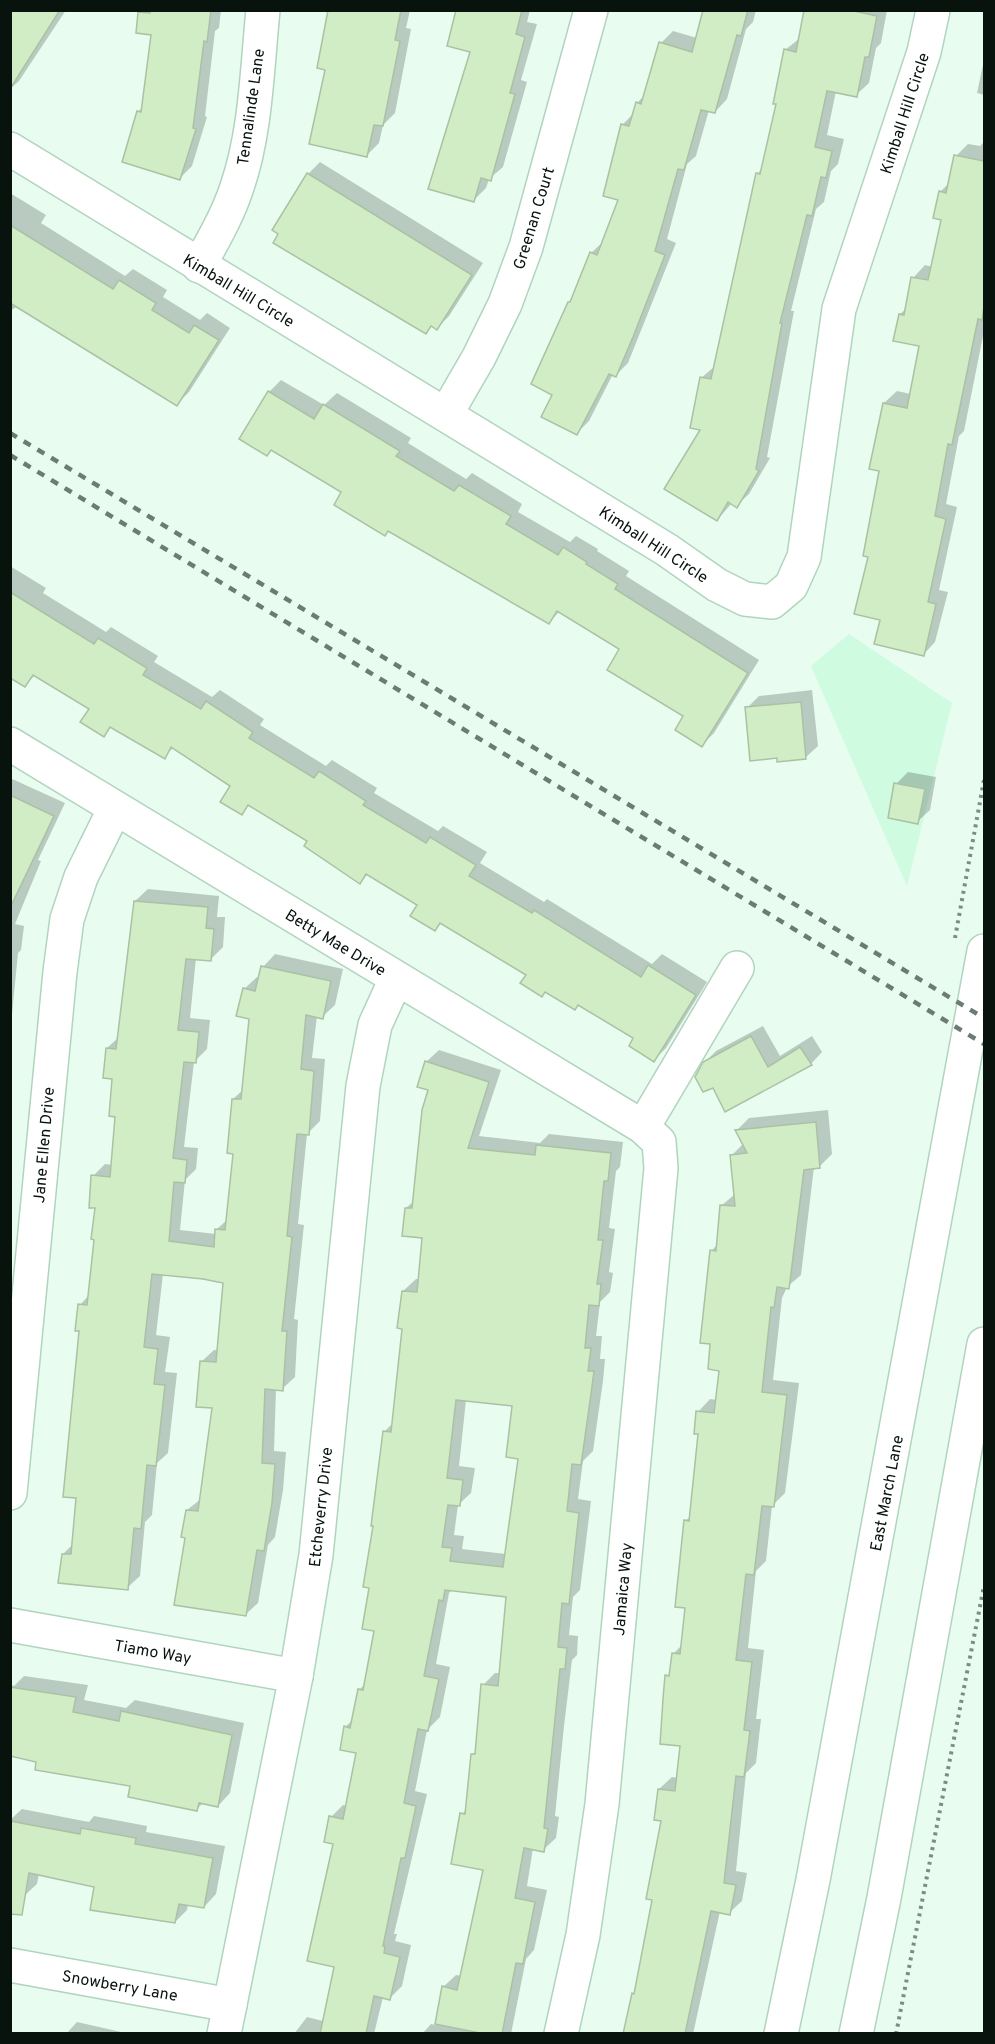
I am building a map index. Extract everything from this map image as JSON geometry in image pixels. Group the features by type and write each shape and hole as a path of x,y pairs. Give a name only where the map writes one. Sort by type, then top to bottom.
{"street":[{"name":"Tennalinde Lane","path":"199,266 220,230 237,188 248,146 263,10"},
{"name":"Greenan Court","path":"446,414 479,357 505,304 526,247 591,10"},
{"name":"Kimball Hill Circle","path":"10,149 667,550 717,585 745,599 772,602 791,586 804,557 838,309 924,52 933,10"},
{"name":"Betty Mae Drive","path":"10,744 651,1134"},
{"name":"Jane Ellen Drive","path":"10,1493 66,929 81,876 116,808"},
{"name":"East March Lane","path":"781,2034 818,1857 984,951"},
{"path":"651,1134 737,969"},
{"name":"Etcheverry Drive","path":"227,2019 296,1676 316,1555 363,1086 375,1025 396,979"},
{"name":"Jamaica Way","path":"561,2034 583,1935 602,1804 661,1168 651,1134"},
{"path":"856,2034 884,1898 984,1344"},
{"name":"Tiamo Way","path":"10,1625 296,1676"},
{"name":"Snowberry Lane","path":"10,1965 227,2019"}],"path":[{"path":"896,2034 984,1586"}],"shaded area":[{"path":"849,634 952,703 907,886 811,666"}],"building":[{"path":"10,10 60,10 10,89"},
{"path":"150,10 211,10 207,42 204,41 193,128 196,129 180,180 122,162 137,111 141,112 151,35 136,33 138,12 150,13"},
{"path":"328,10 401,10 395,40 400,41 383,126 374,125 367,157 309,144 325,70 317,68"},
{"path":"456,10 522,10 516,34 525,37 510,93 515,94 491,181 481,178 474,202 428,189 470,52 447,46"},
{"path":"703,10 748,10 741,36 737,35 715,113 701,110 684,170 678,169 655,251 665,255 633,337 616,377 609,374 577,435 541,417 552,395 531,384 568,302 570,302 590,252 597,255 618,200 603,196 621,124 629,126 636,102 641,104 659,42 692,52"},
{"path":"804,10 849,10 877,16 869,57 865,57 857,97 827,91 815,147 832,151 826,178 821,177 812,216 807,215 780,323 782,323 756,469 759,471 737,508 728,502 717,521 664,489 700,430 690,428 700,377 711,379 756,173 760,174 776,104 773,104 784,49 796,52"},
{"path":"954,155 984,161 984,306 982,320 978,319 952,445 948,444 935,516 946,519 928,602 936,604 924,656 874,644 880,620 854,614 868,557 863,556 879,471 869,469 883,403 907,408 919,346 893,341 899,314 904,315 911,277 928,280 941,220 933,218 939,191 946,193"},
{"path":"307,173 472,275 437,330 431,326 426,334 273,243 278,234 272,230"},
{"path":"10,225 113,289 119,280 156,303 152,310 189,333 194,325 219,340 177,406 10,303"},
{"path":"268,391 314,419 323,404 400,451 396,456 454,491 459,485 511,516 506,524 558,555 563,547 587,562 586,564 618,584 615,589 748,673 702,747 675,730 683,716 607,670 619,649 557,611 549,624 388,531 385,536 334,505 341,492 271,450 267,456 239,439"},
{"path":"10,592 94,644 98,638 147,668 143,675 201,709 206,701 253,732 249,738 314,778 319,771 366,801 363,805 426,843 430,837 476,865 469,876 532,913 534,910 641,977 648,965 696,995 654,1062 629,1046 633,1038 578,1005 575,1010 545,992 542,997 520,983 526,975 440,923 435,931 410,916 417,905 366,874 360,884 304,846 307,841 248,805 242,815 220,802 230,786 171,747 165,759 110,727 104,737 80,722 89,709 33,675 25,687 10,678"},
{"path":"801,702 806,759 777,762 777,758 750,761 745,707"},
{"path":"894,783 925,789 918,824 888,818"},
{"path":"10,795 54,816 10,908"},
{"path":"134,901 208,907 206,928 214,929 211,961 186,959 178,1030 199,1032 196,1063 184,1062 173,1158 187,1160 185,1183 174,1182 169,1241 214,1247 215,1229 225,1230 233,1154 227,1153 232,1099 241,1099 249,1019 236,1016 243,988 255,991 261,966 331,981 323,1019 306,1015 301,1069 314,1071 309,1135 297,1134 287,1236 292,1237 282,1331 287,1331 283,1391 265,1389 262,1463 275,1464 272,1503 264,1551 257,1550 246,1616 174,1605 185,1538 181,1537 186,1510 198,1511 212,1408 196,1407 200,1361 216,1362 223,1283 203,1279 152,1274 144,1347 158,1349 154,1384 165,1385 156,1466 147,1465 141,1529 134,1528 128,1590 58,1583 62,1554 71,1554 76,1498 63,1497 79,1331 75,1331 78,1304 87,1305 94,1240 91,1239 95,1208 89,1208 91,1175 110,1177 115,1117 109,1116 112,1079 103,1078 106,1048 116,1049"},
{"path":"751,1036 768,1067 800,1047 812,1065 725,1112 713,1088 703,1092 695,1077 703,1062"},
{"path":"425,1061 489,1082 468,1148 535,1155 536,1145 611,1153 608,1181 604,1181 598,1240 603,1240 597,1284 601,1284 599,1306 589,1305 585,1348 591,1348 588,1371 594,1371 581,1465 572,1464 567,1511 579,1513 569,1604 562,1603 558,1647 567,1648 565,1669 560,1669 544,1828 548,1829 544,1852 524,1848 515,1898 535,1902 523,1964 516,1963 502,2034 485,2034 435,2024 442,1986 457,1990 483,1870 451,1864 460,1813 465,1814 471,1754 475,1754 481,1684 498,1686 506,1597 445,1590 443,1601 439,1600 424,1676 439,1679 428,1731 418,1729 404,1803 416,1806 405,1858 401,1858 383,1946 385,1946 384,1953 400,1957 390,2000 374,1996 366,2034 320,2034 334,1967 307,1961 333,1844 324,1842 329,1816 343,1819 356,1753 340,1750 344,1726 350,1728 358,1689 363,1690 374,1631 362,1629 369,1588 363,1587 373,1526 371,1526 383,1431 391,1432 402,1329 397,1328 402,1291 417,1292 422,1238 402,1236 405,1208 412,1208 422,1110 428,1090 417,1087","holes":["456,1400 512,1406 506,1457 518,1459 503,1567 450,1561 452,1548 442,1547 448,1505 460,1506 463,1480 447,1478"]},
{"path":"816,1122 820,1168 804,1170 789,1289 777,1287 774,1308 771,1307 762,1392 787,1395 774,1507 762,1506 754,1575 746,1574 736,1660 752,1662 744,1730 750,1731 744,1777 736,1776 724,1883 736,1885 730,1915 711,1911 685,2034 623,2034 632,1993 634,1994 652,1900 646,1899 661,1821 654,1820 658,1789 675,1791 680,1746 660,1744 665,1675 669,1676 672,1653 680,1654 685,1608 675,1607 684,1520 689,1521 698,1434 694,1434 696,1411 714,1413 719,1371 708,1369 710,1344 700,1343 710,1250 716,1251 720,1205 735,1206 730,1155 747,1153 735,1130"},
{"path":"10,1687 76,1697 73,1712 119,1721 121,1711 232,1735 218,1807 199,1803 197,1811 128,1797 130,1786 35,1770 36,1762 10,1756"},
{"path":"10,1821 80,1834 81,1828 136,1838 135,1844 213,1858 204,1908 179,1904 175,1923 90,1910 94,1887 29,1873 22,1915 10,1914"}],"railway":[{"path":"10,433 984,1018"},
{"path":"10,455 984,1044"}]}
